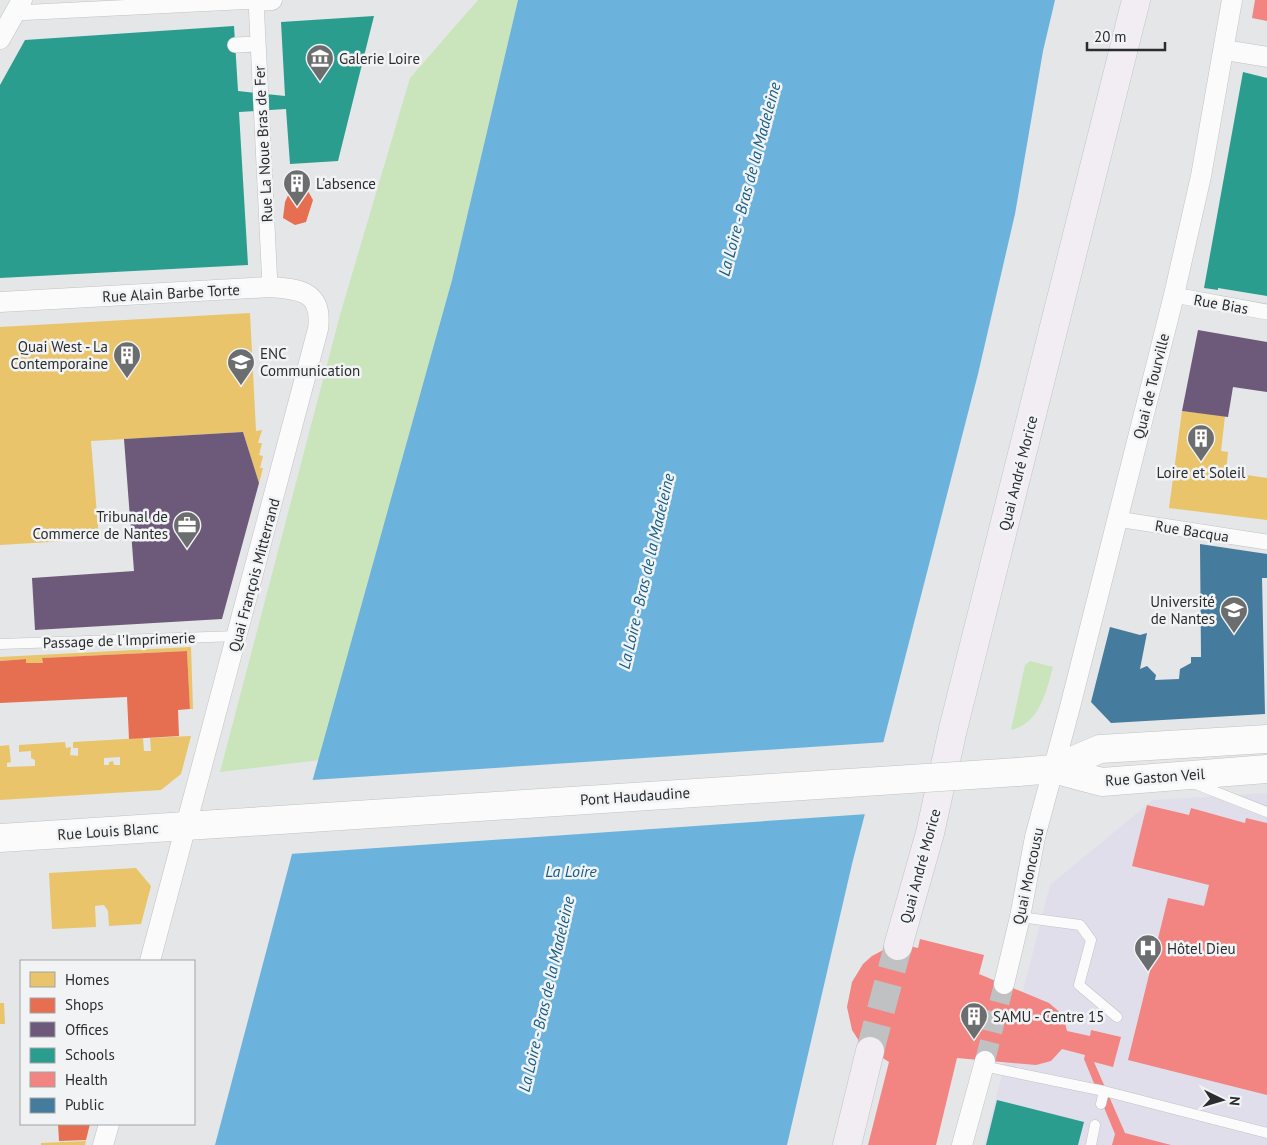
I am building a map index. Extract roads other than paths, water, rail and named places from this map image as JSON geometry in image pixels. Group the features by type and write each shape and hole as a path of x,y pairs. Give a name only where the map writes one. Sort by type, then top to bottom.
{"main road":[{"name":"Quai André Morice","path":"898,946 930,833 953,729 1136,0"},
{"name":"Rue Gaston Veil","path":"1041,770 1100,749 1267,739"},
{"name":"Rue Gaston Veil","path":"1041,770 1102,782 1267,769"},
{"name":"Pont Haudaudine","path":"217,824 1041,770"},
{"name":"Rue Louis Blanc","path":"0,838 217,824"},
{"path":"847,1145 870,1051"}],"street":[{"path":"0,39 19,6 261,0"},
{"name":"Rue La Noue Bras de Fer","path":"261,0 258,44 270,287"},
{"name":"Quai de Tourville","path":"1041,770 1118,520 1174,296 1201,176 1225,50 1232,0"},
{"path":"235,46 258,44"},
{"path":"1225,50 1267,58"},
{"name":"Rue Alain Barbe Torte","path":"0,302 270,287 299,290 309,294 319,309 319,322"},
{"name":"Rue Bias","path":"1174,296 1267,312"},
{"name":"Quai François Mitterrand","path":"150,960 238,636 319,322"},
{"name":"Rue Bacqua","path":"1118,520 1267,542"},
{"name":"Quai Moncousu","path":"1004,984 1020,917 1035,837 1041,770"},
{"path":"962,1145 984,1063"},
{"path":"103,1145 108,1125"}],"lane":[{"name":"Passage de l'Imprimerie","path":"0,644 238,636"},
{"path":"1179,776 1267,812"},
{"path":"1020,917 1080,926 1091,940 1079,986 1117,1017"},
{"path":"984,1063 1104,1091 1267,1133"},
{"path":"1101,1104 1104,1091"},
{"path":"1091,1145 1095,1125"}],"water":[{"name":"La Loire","path":"518,0 1055,0 1043,51 1015,214 978,374 852,864 787,1145 215,1145 292,854 452,280"}],"tunnel":[{"path":"870,1051 898,946"},
{"path":"985,1061 1004,984"}],"place":[{"name":"Galerie Loire","path":"320,82"},
{"name":"L'absence","path":"297,207"},
{"name":"Quai West - La Contemporaine","path":"127,379"},
{"name":"ENC Communication","path":"241,386"},
{"name":"Loire et Soleil","path":"1201,462"},
{"name":"Tribunal de Commerce de Nantes","path":"187,549"},
{"name":"Université de Nantes","path":"1234,634"},
{"name":"Hôtel Dieu","path":"1148,972"},
{"name":"SAMU - Centre 15","path":"974,1040"}],"water label":[{"name":"La Loire - Bras de la Madeleine","path":"749,179"},
{"name":"La Loire - Bras de la Madeleine","path":"646,571"},
{"name":"La Loire - Bras de la Madeleine","path":"546,994"}]}
